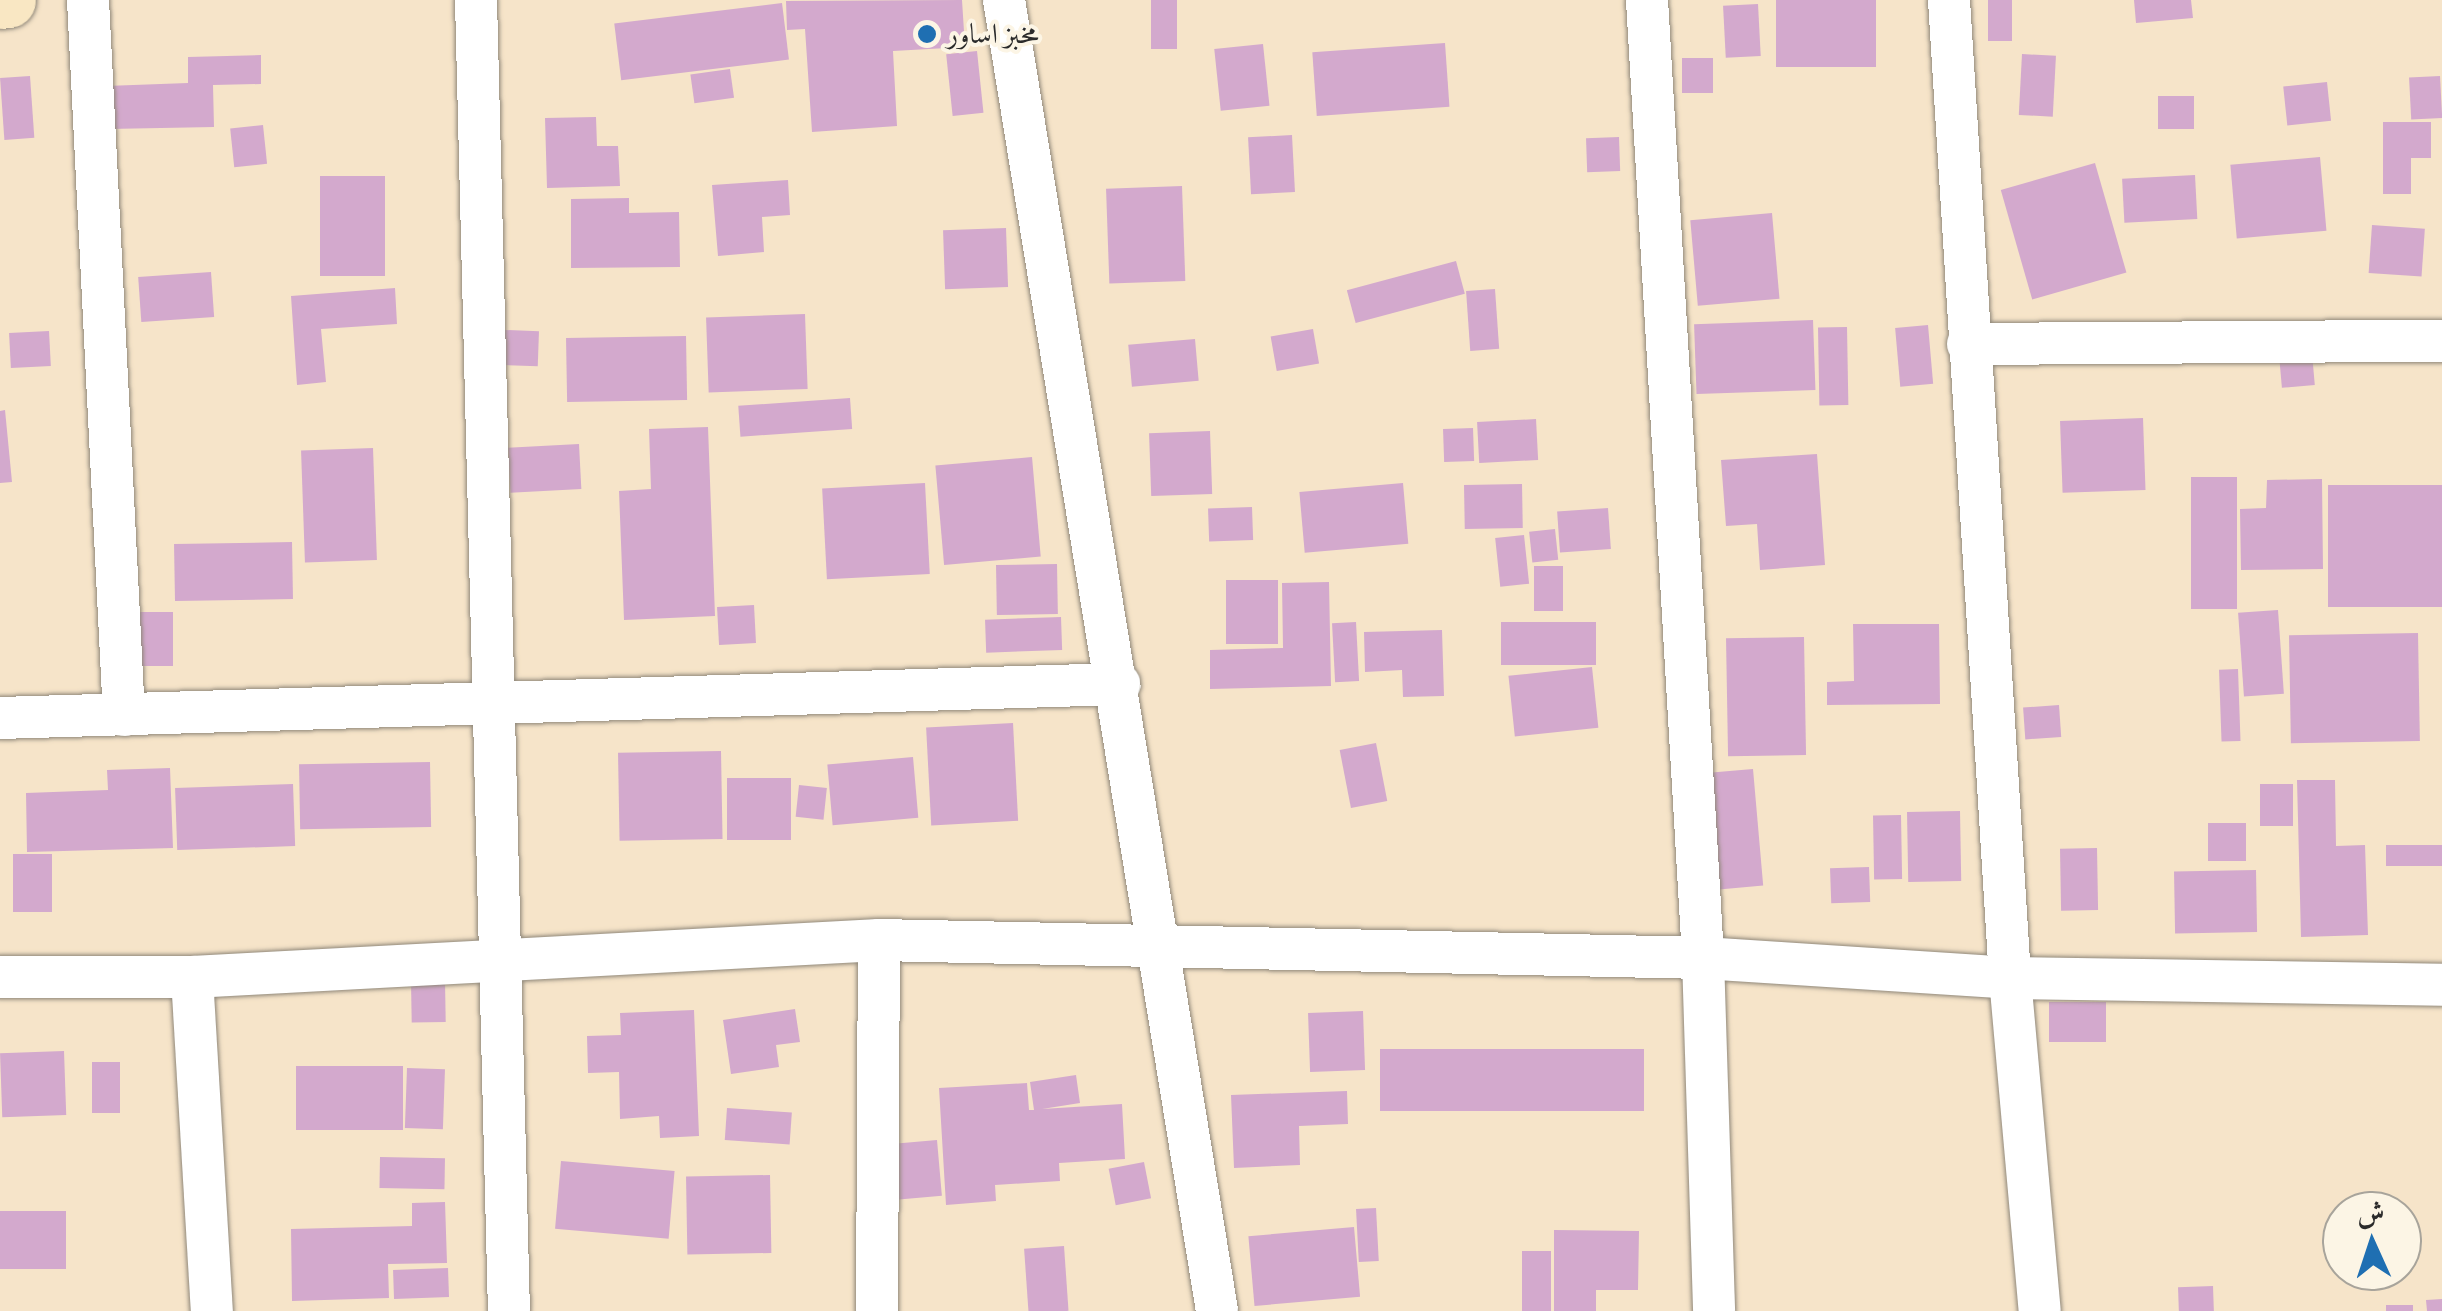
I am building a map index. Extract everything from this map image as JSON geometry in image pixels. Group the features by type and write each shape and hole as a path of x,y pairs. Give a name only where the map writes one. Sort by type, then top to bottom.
{"street":[{"path":"0,1 8,0"},
{"path":"88,0 124,715"},
{"path":"476,0 509,1311"},
{"path":"1004,0 1119,684 1217,1311"},
{"path":"1647,0 1704,958 1714,1311"},
{"path":"1949,0 2010,978 2040,1311"},
{"path":"1968,344 2442,341"},
{"path":"0,718 491,708 1119,684"},
{"path":"0,977 192,977 879,940 1704,958 2010,978 2442,985"},
{"path":"877,1311 879,940"},
{"path":"192,977 212,1311"}],"building":[{"path":"962,0 965,47 893,51 897,126 812,132 805,29 787,30 786,1"},
{"path":"1151,0 1177,0 1177,49 1151,49"},
{"path":"1776,0 1876,0 1876,67 1776,67"},
{"path":"1988,0 2012,0 2012,41 1988,41"},
{"path":"2134,0 2191,0 2193,18 2136,23"},
{"path":"782,3 789,60 621,80 614,24"},
{"path":"1758,4 1761,56 1726,58 1723,6"},
{"path":"1445,43 1449,107 1317,116 1312,52"},
{"path":"1263,44 1269,106 1221,111 1214,49"},
{"path":"977,51 983,113 953,116 946,54"},
{"path":"2022,54 2056,56 2053,117 2019,115"},
{"path":"261,55 261,84 213,85 214,127 108,129 106,86 188,83 188,57"},
{"path":"1682,58 1713,58 1713,93 1682,93"},
{"path":"730,69 734,98 694,103 690,75"},
{"path":"30,76 34,138 4,140 0,78"},
{"path":"2440,76 2442,118 2411,120 2409,78"},
{"path":"2327,82 2331,121 2287,125 2283,87"},
{"path":"2158,96 2194,96 2194,129 2158,129"},
{"path":"596,117 597,146 618,146 620,186 547,188 545,118"},
{"path":"2383,122 2431,122 2431,158 2411,158 2411,194 2383,194"},
{"path":"263,125 267,164 234,167 230,128"},
{"path":"1292,135 1295,192 1251,194 1248,137"},
{"path":"1619,137 1620,171 1587,172 1586,138"},
{"path":"2320,157 2326,231 2237,239 2230,165"},
{"path":"2095,163 2126,273 2032,300 2001,190"},
{"path":"2195,175 2197,219 2124,223 2122,179"},
{"path":"320,176 385,176 385,276 320,276"},
{"path":"788,180 790,215 762,217 764,252 718,256 712,185"},
{"path":"1182,186 1185,281 1109,284 1106,189"},
{"path":"629,198 629,213 679,212 680,267 571,268 571,199"},
{"path":"1772,213 1779,299 1698,306 1690,220"},
{"path":"2372,225 2425,229 2422,277 2369,273"},
{"path":"1006,228 1008,287 945,289 943,230"},
{"path":"1456,261 1465,294 1356,323 1347,290"},
{"path":"211,272 214,317 141,322 138,277"},
{"path":"395,288 397,324 321,329 326,382 297,385 291,296"},
{"path":"1495,289 1499,349 1470,351 1466,291"},
{"path":"805,314 808,389 709,392 706,317"},
{"path":"1813,320 1815,390 1697,394 1694,324"},
{"path":"1928,325 1933,384 1900,387 1895,328"},
{"path":"1847,327 1848,405 1819,405 1818,328"},
{"path":"1313,329 1319,363 1277,371 1271,336"},
{"path":"505,330 539,331 538,366 504,365"},
{"path":"49,331 51,366 11,368 9,333"},
{"path":"686,336 687,400 567,402 566,338"},
{"path":"1195,339 1199,381 1132,387 1128,345"},
{"path":"2312,353 2315,385 2282,388 2279,356"},
{"path":"850,398 852,429 740,437 738,406"},
{"path":"5,410 12,482 0,483 0,411"},
{"path":"2143,418 2146,490 2063,493 2060,421"},
{"path":"1536,419 1538,460 1479,463 1477,422"},
{"path":"708,427 715,616 624,620 619,491 651,489 649,429"},
{"path":"1473,428 1474,461 1444,462 1443,429"},
{"path":"1210,431 1212,494 1151,496 1149,433"},
{"path":"579,444 581,489 510,493 508,448"},
{"path":"373,448 377,560 305,562 301,451"},
{"path":"1817,454 1825,565 1760,570 1757,524 1726,526 1721,460"},
{"path":"1032,457 1041,557 944,565 935,465"},
{"path":"2191,477 2237,477 2237,609 2191,609"},
{"path":"2322,479 2323,569 2241,570 2240,509 2266,508 2267,480"},
{"path":"925,483 930,574 827,579 822,488"},
{"path":"1403,483 1408,544 1305,553 1299,492"},
{"path":"1522,484 1523,528 1465,529 1464,485"},
{"path":"2328,485 2442,485 2442,607 2328,607"},
{"path":"1252,507 1253,540 1209,542 1208,509"},
{"path":"1608,508 1611,549 1560,552 1557,512"},
{"path":"1555,529 1558,560 1532,563 1529,532"},
{"path":"1524,535 1529,584 1500,587 1495,538"},
{"path":"292,542 293,599 175,601 174,544"},
{"path":"1057,564 1058,614 997,615 996,565"},
{"path":"1534,566 1563,566 1563,611 1534,611"},
{"path":"1226,580 1278,580 1278,644 1226,644"},
{"path":"1329,582 1331,686 1210,689 1210,650 1283,648 1282,583"},
{"path":"754,605 756,643 719,645 717,607"},
{"path":"2278,610 2284,694 2244,697 2238,613"},
{"path":"137,612 173,612 173,666 137,666"},
{"path":"1061,617 1062,650 986,653 985,620"},
{"path":"1356,622 1359,681 1335,682 1332,623"},
{"path":"1501,622 1596,622 1596,665 1501,665"},
{"path":"1853,624 1939,624 1940,704 1827,705 1827,682 1854,681"},
{"path":"1442,630 1444,696 1403,697 1402,670 1365,672 1364,632"},
{"path":"2418,633 2420,741 2291,743 2289,635"},
{"path":"1804,637 1806,755 1728,756 1726,638"},
{"path":"1592,667 1598,728 1515,736 1508,676"},
{"path":"2238,669 2241,741 2222,742 2219,670"},
{"path":"2059,705 2061,737 2025,739 2023,708"},
{"path":"1013,723 1018,821 931,825 926,728"},
{"path":"1376,743 1387,801 1351,808 1340,750"},
{"path":"721,751 723,839 620,841 618,753"},
{"path":"913,757 918,818 833,825 827,764"},
{"path":"430,762 431,827 300,829 299,764"},
{"path":"170,768 173,848 27,852 26,793 108,790 107,770"},
{"path":"1753,769 1763,886 1716,890 1706,773"},
{"path":"727,778 791,778 791,840 727,840"},
{"path":"2297,780 2335,780 2336,846 2365,845 2368,935 2301,937"},
{"path":"293,784 295,846 177,850 175,788"},
{"path":"2260,784 2293,784 2293,826 2260,826"},
{"path":"799,785 827,788 824,820 796,817"},
{"path":"1960,811 1961,881 1908,882 1907,812"},
{"path":"1873,815 1901,815 1902,879 1874,879"},
{"path":"2208,823 2246,823 2246,861 2208,861"},
{"path":"2386,845 2442,845 2442,866 2386,866"},
{"path":"2097,848 2098,910 2061,911 2060,849"},
{"path":"13,854 52,854 52,912 13,912"},
{"path":"1869,867 1870,902 1831,903 1830,868"},
{"path":"2256,870 2257,932 2175,933 2174,871"},
{"path":"445,981 446,1022 412,1023 411,982"},
{"path":"2049,1002 2106,1002 2106,1042 2049,1042"},
{"path":"795,1009 800,1042 776,1045 779,1067 731,1074 723,1020"},
{"path":"694,1010 699,1136 660,1138 659,1116 620,1119 619,1072 588,1073 587,1036 621,1035 620,1013"},
{"path":"1363,1011 1365,1070 1310,1072 1308,1013"},
{"path":"1380,1049 1644,1049 1644,1111 1380,1111"},
{"path":"64,1051 66,1115 2,1117 0,1053"},
{"path":"92,1062 120,1062 120,1113 92,1113"},
{"path":"296,1066 403,1066 403,1130 296,1130"},
{"path":"407,1068 445,1069 443,1129 405,1128"},
{"path":"1076,1075 1080,1103 1042,1109 1122,1104 1125,1159 1059,1163 1060,1181 995,1185 996,1201 946,1205 939,1088 1027,1083 1029,1110 1034,1110 1030,1082"},
{"path":"1347,1091 1348,1124 1299,1126 1300,1165 1234,1168 1231,1095"},
{"path":"727,1108 792,1113 790,1144 725,1140"},
{"path":"937,1140 942,1196 899,1200 894,1144"},
{"path":"380,1157 445,1158 444,1189 379,1188"},
{"path":"561,1161 675,1171 669,1239 555,1229"},
{"path":"1144,1162 1151,1198 1116,1205 1109,1169"},
{"path":"770,1175 771,1253 687,1254 686,1176"},
{"path":"445,1202 447,1263 388,1264 389,1298 292,1301 291,1229 412,1226 412,1203"},
{"path":"1376,1208 1379,1261 1359,1262 1356,1209"},
{"path":"0,1211 66,1211 66,1269 0,1269"},
{"path":"1354,1227 1360,1297 1255,1306 1248,1236"},
{"path":"1554,1230 1639,1231 1638,1290 1596,1290 1596,1311 1554,1311"},
{"path":"1064,1246 1069,1311 1028,1311 1024,1249"},
{"path":"1522,1251 1551,1251 1551,1311 1522,1311"},
{"path":"448,1268 449,1297 394,1299 393,1270"},
{"path":"2213,1286 2214,1311 2179,1311 2178,1287"},
{"path":"2442,1299 2442,1311 2427,1311 2426,1300"},
{"path":"2386,1305 2413,1305 2413,1311 2386,1311"}],"place":[{"name":"مخبز اساور","path":"927,34"}]}
